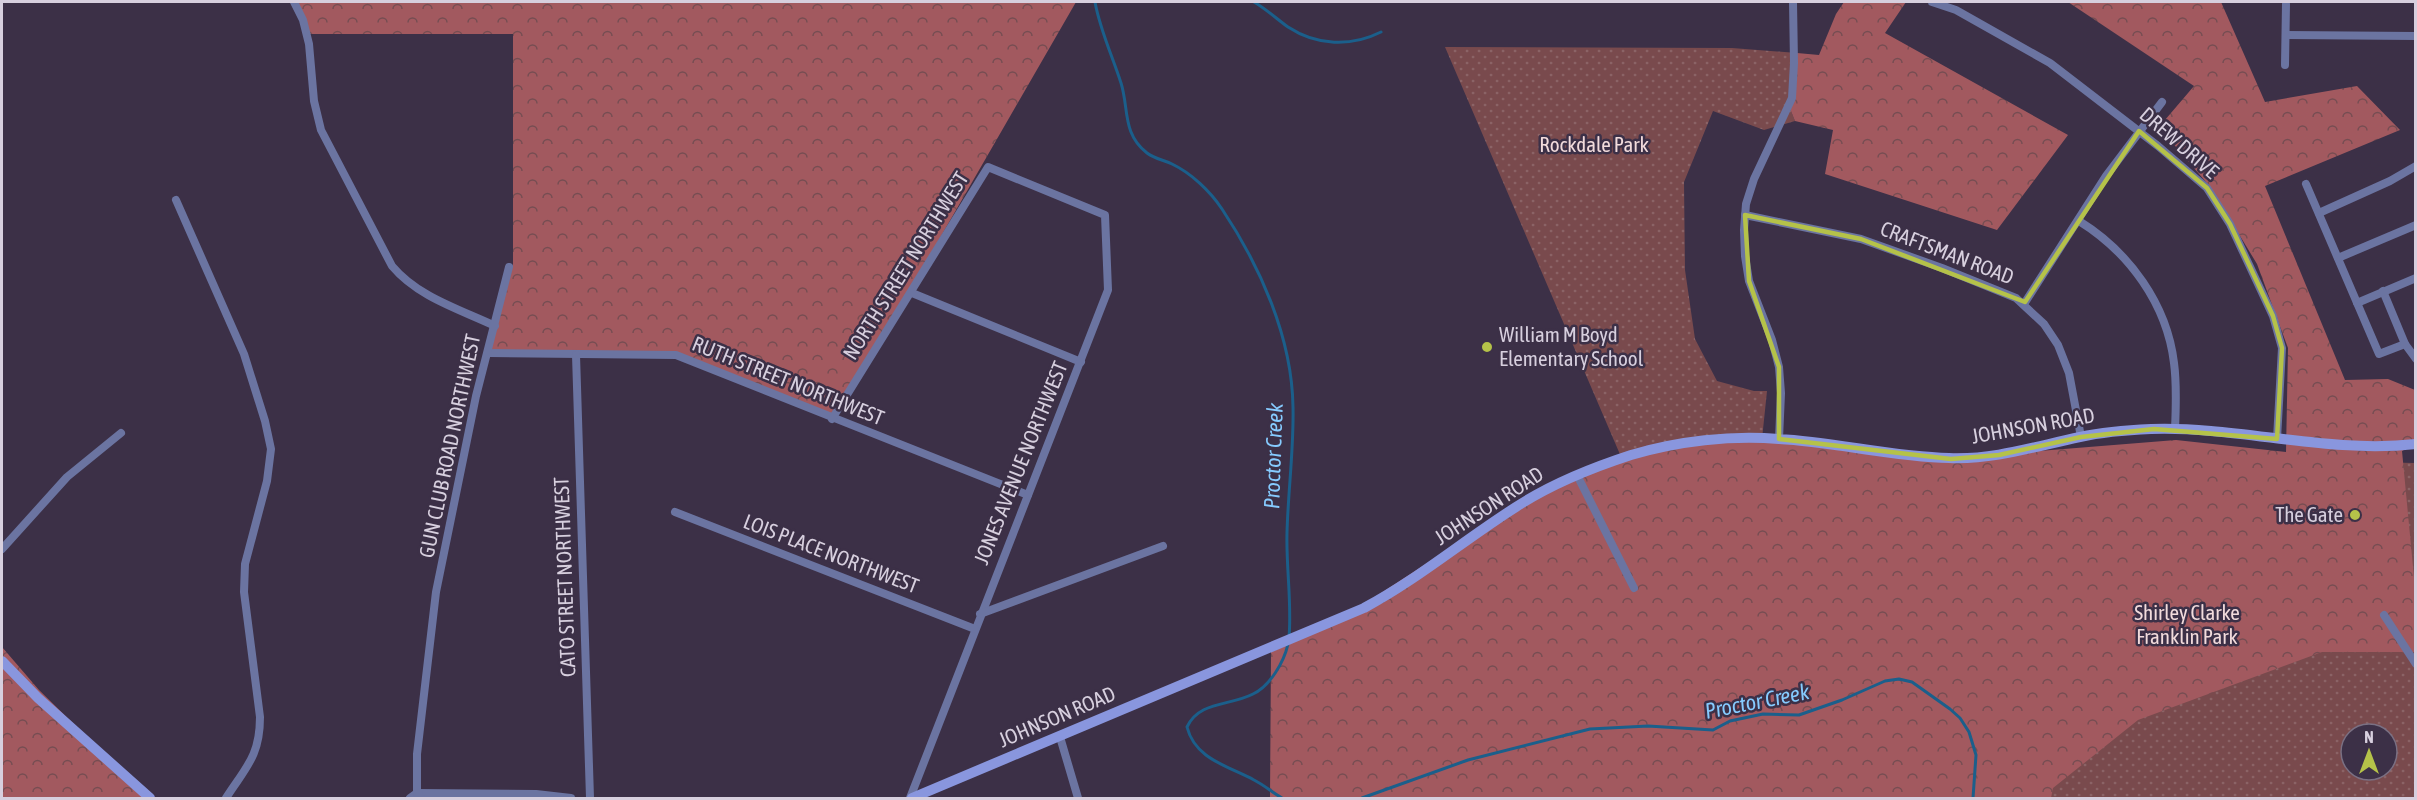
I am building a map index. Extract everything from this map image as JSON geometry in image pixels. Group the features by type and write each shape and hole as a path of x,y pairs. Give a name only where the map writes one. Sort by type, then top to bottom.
{"street":[{"name":"GUN CLUB ROAD NORTHWEST","path":"294,2 303,20 309,44 314,100 321,130 392,266 403,280 418,291 495,326 476,396 436,592 417,754 416,797"},
{"path":"1779,439 1781,393 1779,367 1772,340 1749,281 1744,256 1746,215 1754,180 1792,98 1793,2"},
{"name":"DREW DRIVE","path":"1932,2 1956,10 2050,63 2139,131 2207,188 2230,224 2273,316 2282,348 2277,439"},
{"path":"2285,65 2286,4"},
{"path":"2286,35 2415,36"},
{"path":"2024,304 2106,176 2162,102"},
{"path":"2319,213 2390,181 2415,166"},
{"name":"NORTH STREET NORTHWEST","path":"832,419 988,167 1027,184"},
{"name":"JONES AVENUE NORTHWEST","path":"911,798 980,614 1108,290 1105,215 1027,184"},
{"path":"2306,184 2379,354 2405,344"},
{"path":"176,200 244,354 265,421 271,449 267,481 245,564 244,592 260,717 260,736 256,752 226,798"},
{"name":"CRAFTSMAN ROAD","path":"1746,215 1861,239 1962,276 2024,304 2044,324 2062,353 2069,373 2081,437"},
{"path":"2079,221 2105,240 2126,260 2156,303 2167,332 2174,364 2175,429"},
{"path":"2338,258 2415,225"},
{"path":"495,326 508,267"},
{"path":"2357,303 2415,278"},
{"path":"2384,291 2405,344 2415,359"},
{"path":"912,293 1081,362"},
{"name":"RUTH STREET NORTHWEST","path":"489,353 675,355 1028,495"},
{"name":"CATO STREET NORTHWEST","path":"576,355 590,798"},
{"name":"JOHNSON ROAD","path":"911,798 1364,608 1416,578 1516,507 1577,474 1634,454 1678,444 1731,438 1779,439 1952,459 1999,455 2125,430 2175,429 2359,447 2415,444"},
{"path":"2,549 67,477 121,433"},
{"path":"1577,474 1634,588"},
{"name":"LOIS PLACE NORTHWEST","path":"675,512 975,628"},
{"path":"980,614 1163,546"},
{"path":"2384,615 2415,664"},
{"path":"2,662 38,698 150,798"},
{"path":"1060,737 1078,798"},
{"path":"416,797 536,794 571,798"}],"highlighted area":[{"path":"2139,131 2207,188 2230,224 2273,316 2282,348 2277,439 2154,429 2081,437 1999,455 1951,459 1779,439 1779,367 1749,281 1745,215 1861,239 2025,302"}],"green space":[{"path":"290,2 1076,2 835,420 674,357 489,356 513,265 513,34 307,34"},
{"path":"1844,2 1906,2 1885,33 2068,135 1997,230 1825,174 1833,130 1795,121 1789,106 1797,53 1819,55 1836,14"},
{"name":"Shirley Clarke Franklin Park","path":"2068,2 2221,2 2265,102 2357,86 2400,130 2265,186 2345,380 2388,379 2415,390 2415,444 2402,451 2415,588 2415,652 2322,652 2138,720 2053,788 2051,798 1270,798 1271,652 1332,625 1495,519 1584,471 1677,442 1762,439 1881,456 2039,451 2176,440 2286,452 2288,348 2257,264 2211,188 2159,127 2194,86"},
{"name":"Rockdale Park","path":"1445,47 1732,48 1797,53 1789,106 1795,121 1764,130 1713,111 1684,182 1685,270 1695,339 1717,381 1754,391 1767,391 1762,439 1622,459"},
{"name":"Shirley Clarke Franklin Park","path":"2282,460 2415,463 2415,798 1784,798"},
{"path":"2,647 39,690 149,798 2,798"}],"waterway":[{"name":"Proctor Creek","path":"1095,2 1103,33 1121,83 1130,129 1134,138 1139,146 1153,157 1172,164 1193,177 1217,202 1236,231 1261,278 1280,329 1287,355 1293,407 1287,533 1289,637"},
{"path":"1254,2 1288,27 1322,41 1346,42 1381,32"},
{"name":"Proctor Creek","path":"1282,798 1258,782 1223,766 1205,754 1197,747 1187,727 1192,719 1207,708 1244,698 1259,690 1275,673 1288,644"},
{"name":"Proctor Creek","path":"1362,798 1468,760 1590,729 1648,726 1713,730 1730,721 1763,714 1799,715 1842,700 1885,681 1899,679 1912,682 1950,709 1960,718 1969,732 1976,755 1973,798"}],"place":[{"name":"William M Boyd Elementary School","path":"1487,347"},
{"name":"The Gate","path":"2355,515"}]}
